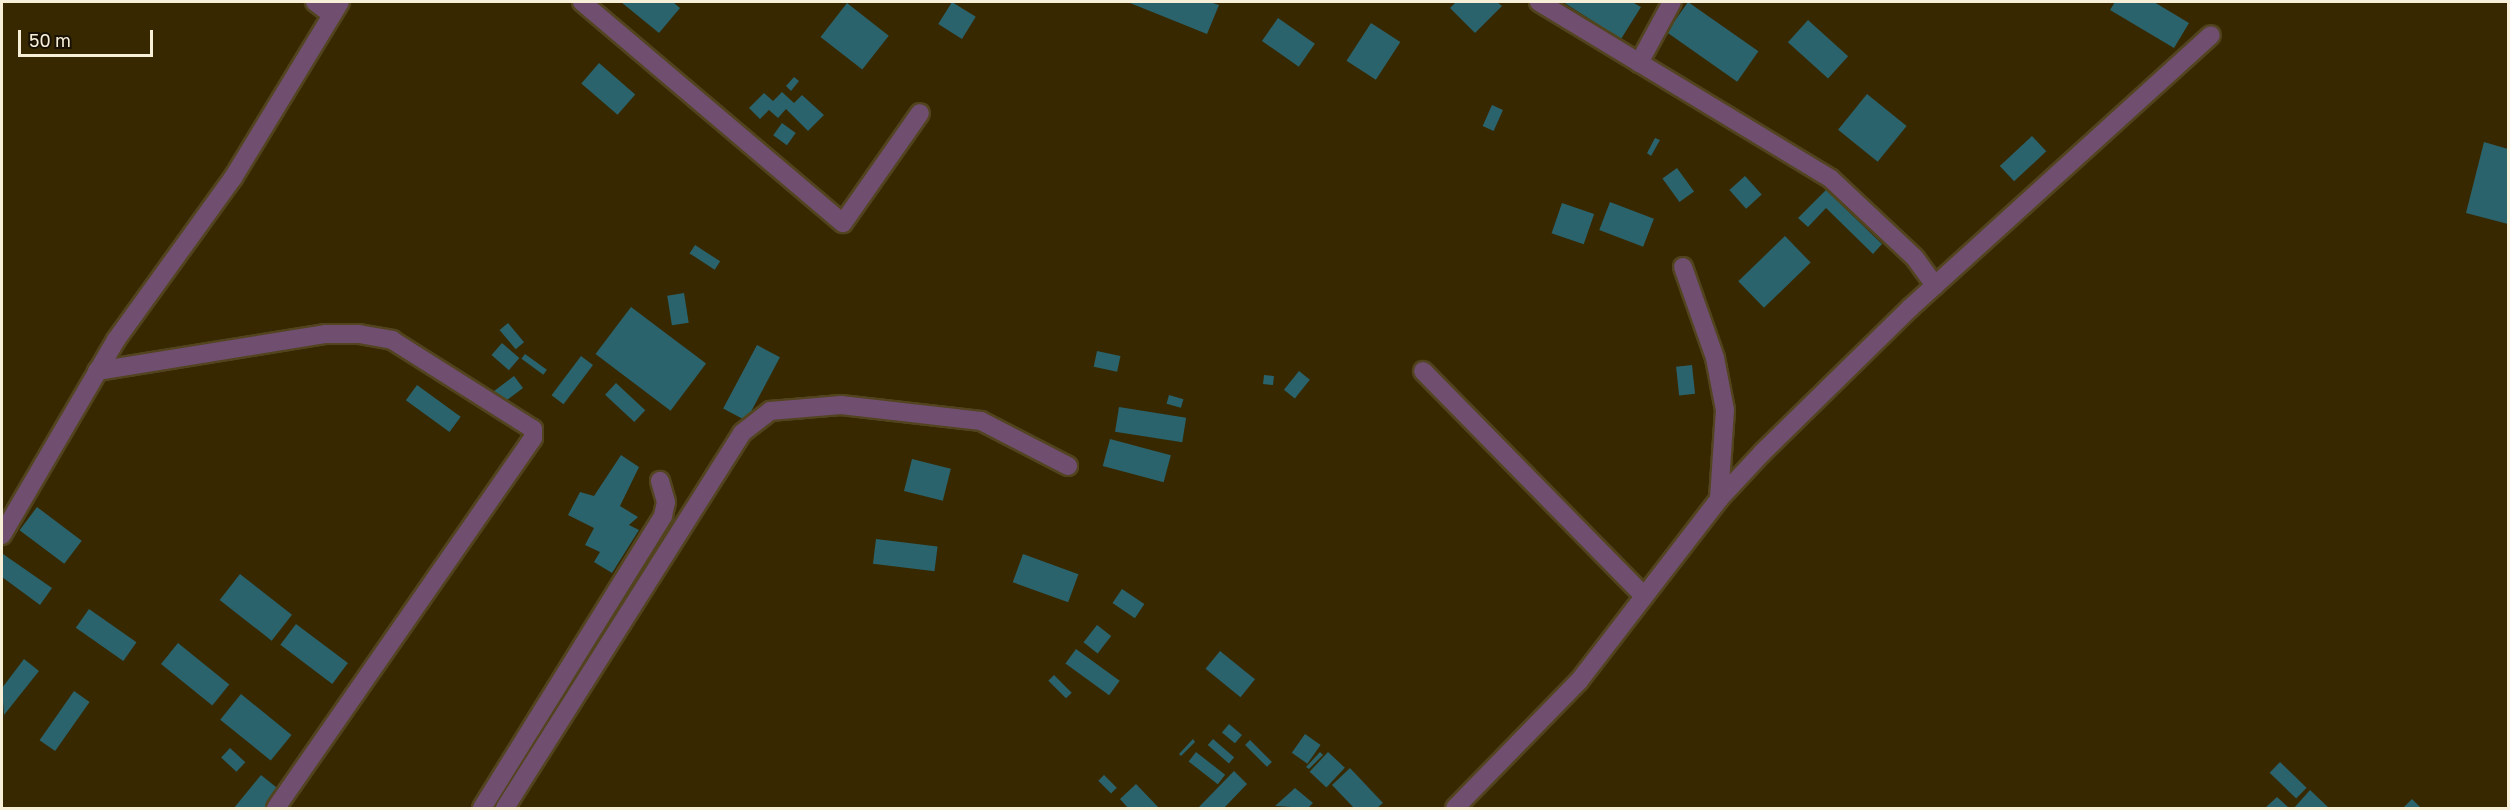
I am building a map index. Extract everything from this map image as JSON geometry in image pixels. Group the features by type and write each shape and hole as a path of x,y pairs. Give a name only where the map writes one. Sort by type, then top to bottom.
{"street":[{"path":"2,534 97,371 233,178 336,8 315,2"},
{"path":"582,2 843,223 920,113"},
{"path":"1539,2 1831,179 1915,258 1935,286"},
{"path":"1639,63 1672,2"},
{"path":"1455,808 1579,681 1719,499 1935,286 2211,35"},
{"path":"1683,267 1724,401 1719,499"},
{"path":"97,371 326,334 359,334 392,340 533,429 533,438 276,808"},
{"path":"1423,371 1644,596"},
{"path":"505,808 742,433 770,411 841,405 981,421 1068,466"},
{"path":"482,808 663,516 666,502 660,481"}],"building":[{"path":"621,2 673,2 680,8 659,33"},
{"path":"952,2 976,17 962,39 938,24"},
{"path":"1210,2 1219,5 1207,34 1130,3"},
{"path":"1456,2 1497,2 1502,6 1475,33 1450,8"},
{"path":"1563,2 1632,2 1641,7 1621,39"},
{"path":"1688,2 1758,51 1737,82 1667,32"},
{"path":"2115,2 2154,2 2189,23 2174,48 2110,10"},
{"path":"847,3 889,36 862,70 821,37"},
{"path":"1278,18 1315,44 1299,67 1262,41"},
{"path":"1808,20 1848,56 1828,78 1788,42"},
{"path":"1371,23 1400,42 1376,80 1346,61"},
{"path":"599,63 635,94 618,115 581,83"},
{"path":"794,77 799,81 791,91 786,86"},
{"path":"782,92 794,103 802,95 824,115 808,131 786,109 778,118 769,110 760,119 749,108 764,93 773,101"},
{"path":"1867,94 1907,126 1878,162 1838,130"},
{"path":"1492,105 1503,110 1494,131 1483,126"},
{"path":"782,123 796,133 787,145 773,135"},
{"path":"2032,136 2046,151 2014,181 2000,166"},
{"path":"1655,138 1660,140 1651,156 1647,153"},
{"path":"2484,142 2508,149 2508,224 2466,213"},
{"path":"1677,168 1694,191 1679,202 1662,179"},
{"path":"1745,176 1762,195 1746,209 1729,190"},
{"path":"1826,190 1882,244 1873,254 1826,208 1808,227 1798,218"},
{"path":"1610,202 1654,219 1643,247 1599,230"},
{"path":"1562,203 1594,214 1584,244 1552,233"},
{"path":"1785,236 1811,263 1764,308 1738,281"},
{"path":"695,245 720,261 715,270 690,253"},
{"path":"684,293 689,323 672,325 667,296"},
{"path":"631,307 706,364 671,411 595,354"},
{"path":"508,323 524,342 516,349 500,330"},
{"path":"502,343 519,358 509,370 492,355"},
{"path":"757,345 780,357 746,421 723,409"},
{"path":"1097,351 1120,356 1117,372 1094,367"},
{"path":"525,354 547,370 543,375 521,359"},
{"path":"581,356 593,365 563,404 552,395"},
{"path":"1692,365 1695,394 1679,396 1676,367"},
{"path":"1299,371 1310,380 1295,398 1284,390"},
{"path":"1264,375 1274,376 1273,385 1263,384"},
{"path":"514,376 523,388 500,405 491,393"},
{"path":"616,383 645,410 634,422 605,395"},
{"path":"417,385 461,417 450,432 406,400"},
{"path":"1169,395 1183,399 1181,408 1167,404"},
{"path":"1119,407 1186,418 1182,442 1115,432"},
{"path":"1110,439 1171,455 1164,482 1103,466"},
{"path":"621,455 639,467 620,506 638,517 629,525 639,530 612,573 594,562 600,552 585,545 594,528 568,515 580,492 594,496"},
{"path":"912,459 951,469 943,501 904,491"},
{"path":"37,507 82,541 64,564 20,530"},
{"path":"876,539 938,547 934,571 873,564"},
{"path":"3,554 52,588 40,605 2,577"},
{"path":"1023,554 1078,574 1068,602 1013,582"},
{"path":"240,574 292,615 272,641 220,600"},
{"path":"1122,589 1144,604 1135,618 1112,603"},
{"path":"89,609 137,642 123,661 76,628"},
{"path":"296,624 348,663 332,684 280,645"},
{"path":"1097,625 1111,636 1098,653 1083,642"},
{"path":"178,643 229,685 212,706 161,664"},
{"path":"1076,649 1120,681 1109,695 1065,664"},
{"path":"1220,651 1255,679 1240,697 1206,669"},
{"path":"24,659 39,671 4,715 2,688"},
{"path":"1054,675 1072,693 1066,698 1048,681"},
{"path":"74,691 90,702 55,751 40,740"},
{"path":"241,694 292,735 271,761 220,720"},
{"path":"1229,724 1242,735 1235,743 1222,732"},
{"path":"1305,734 1321,745 1307,764 1292,753"},
{"path":"1193,739 1195,742 1181,756 1179,754"},
{"path":"1213,739 1234,757 1229,763 1208,745"},
{"path":"1250,740 1272,762 1267,767 1245,745"},
{"path":"230,748 245,762 236,772 221,758"},
{"path":"1196,752 1225,775 1218,784 1189,761"},
{"path":"1320,752 1323,755 1309,769 1306,767"},
{"path":"1328,752 1345,768 1326,787 1310,772"},
{"path":"2280,762 2307,788 2296,798 2270,773"},
{"path":"1350,768 1383,803 1377,808 1354,808 1332,785"},
{"path":"1234,771 1247,784 1224,808 1198,808"},
{"path":"261,775 281,791 267,808 234,808"},
{"path":"1104,775 1117,788 1111,793 1098,781"},
{"path":"1136,784 1159,808 1128,808 1120,799"},
{"path":"1295,788 1313,803 1308,808 1275,806"},
{"path":"2310,790 2329,808 2294,808"},
{"path":"2277,797 2289,808 2265,808"},
{"path":"2412,799 2421,808 2403,808"}]}
